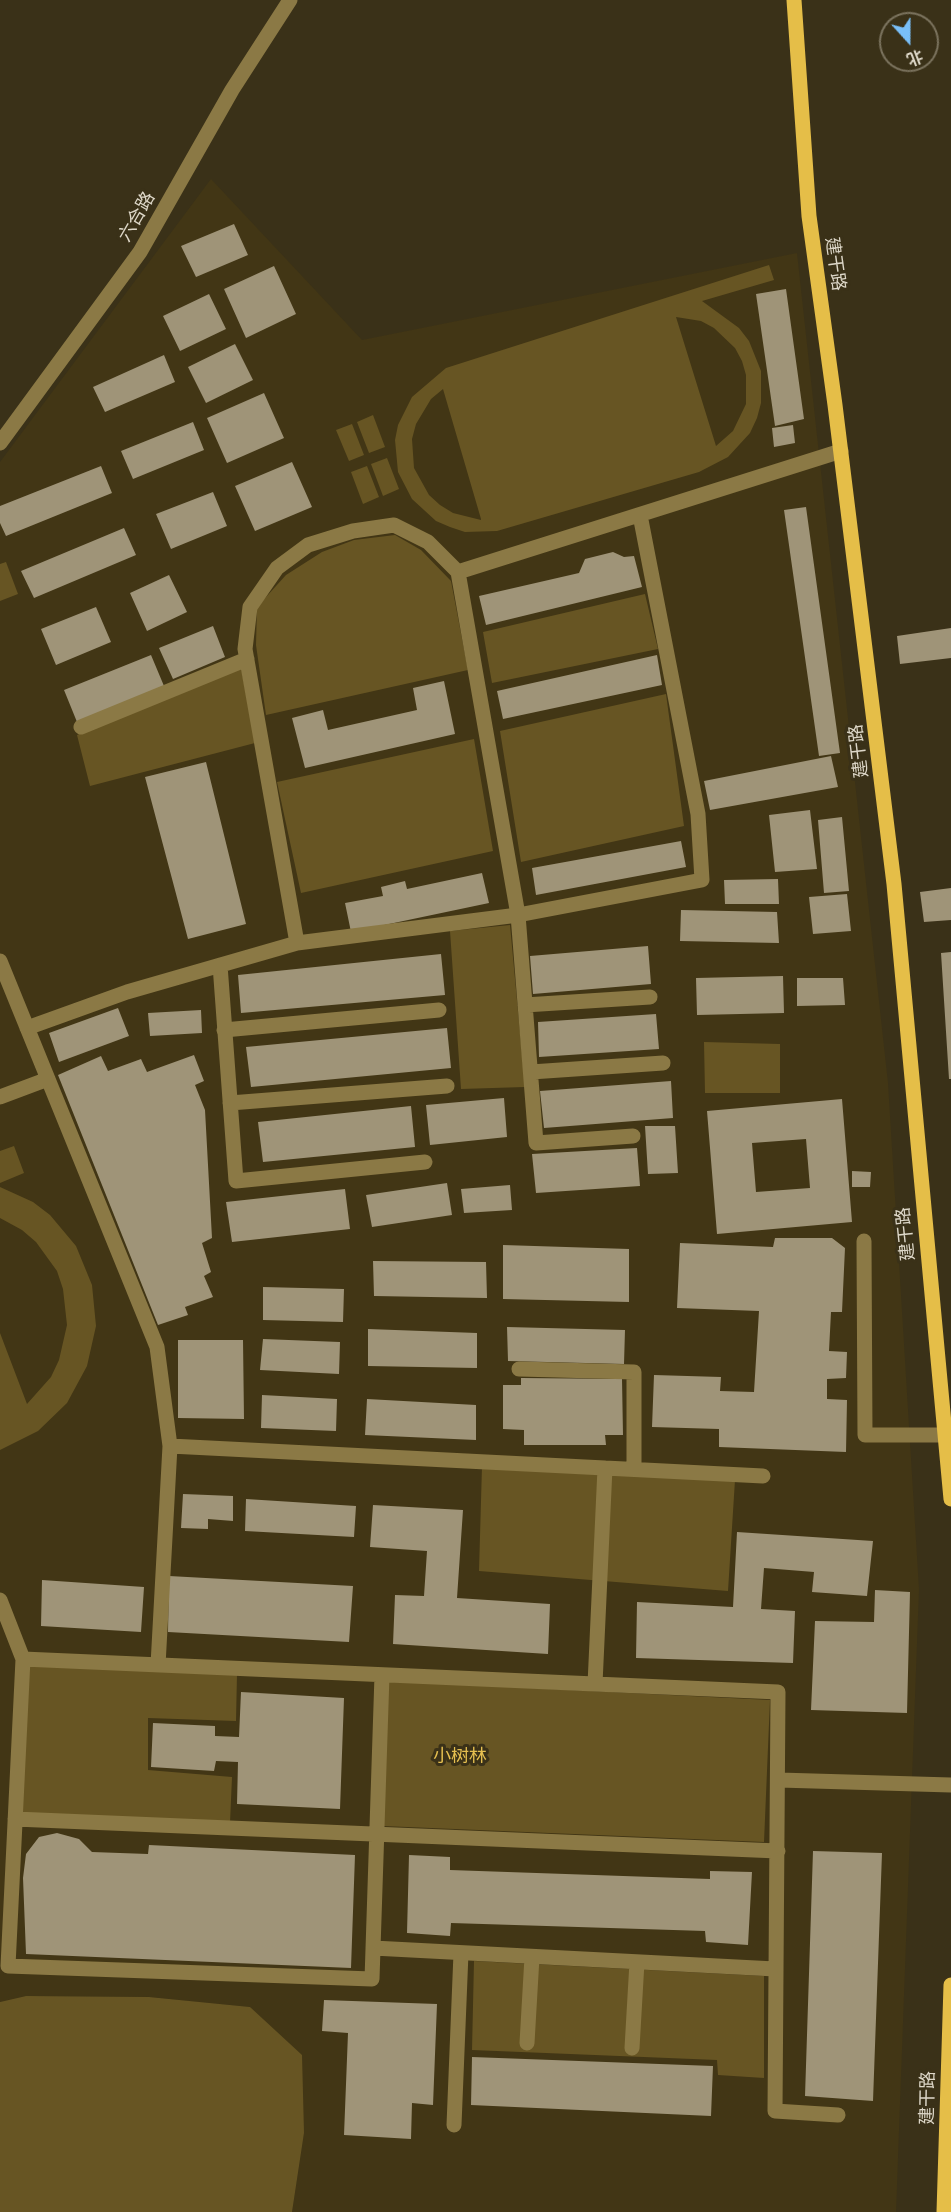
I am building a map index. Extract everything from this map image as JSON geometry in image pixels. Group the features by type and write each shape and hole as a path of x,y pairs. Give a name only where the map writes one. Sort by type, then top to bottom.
{"main road":[{"name":"建干路","path":"794,0 809,216 841,451 894,884 948,1428 951,1499"},
{"name":"建干路","path":"944,2212 948,2179 951,1985"}],"street":[{"name":"六合路","path":"0,443 140,252 232,90 290,0"},
{"path":"458,572 841,451"},
{"path":"27,1028 127,992 297,943 518,915 702,880 698,814 640,515"},
{"path":"297,943 247,659 250,607 277,568 308,545 353,531 394,525 428,542 458,572 518,915 536,1143 633,1136"},
{"path":"81,727 247,659"},
{"path":"0,961 157,1347 170,1446 158,1665"},
{"path":"219,965 236,1181 425,1162"},
{"path":"525,1005 650,997"},
{"path":"224,1030 439,1010"},
{"path":"531,1072 663,1064"},
{"path":"0,1097 48,1079"},
{"path":"230,1103 447,1086"},
{"path":"864,1241 865,1435 948,1428"},
{"path":"519,1370 634,1372 634,1469"},
{"path":"170,1446 763,1476"},
{"path":"595,1684 605,1468"},
{"path":"0,1600 23,1659 15,1819 5,1911 8,1966 372,1979 382,1675"},
{"path":"23,1659 778,1692 775,2111 838,2115"},
{"path":"779,1780 951,1785"},
{"path":"15,1819 778,1851"},
{"path":"373,1948 775,1969"},
{"path":"454,2125 461,1953"},
{"path":"527,2043 532,1957"},
{"path":"632,2048 637,1962"}],"shaded area":[{"path":"211,179 362,340 797,253 888,1083 919,1589 896,2212 292,2212 304,2133 250,2007 149,1997 26,1996 0,2002 0,462"}],"green space":[{"path":"769,265 774,280 702,301 739,328 749,341 761,371 761,403 757,418 750,433 728,457 699,472 497,531 465,532 436,521 412,499 398,472 395,440 398,425 412,397 446,368","holes":["676,317 701,321 714,328 735,348 742,361 746,375 746,404 733,431 716,446","443,389 481,519 481,520 453,513 440,505 429,495 414,468 412,439 416,424 431,399"]},
{"path":"373,415 385,447 369,453 357,422"},
{"path":"352,424 364,455 349,461 336,430"},
{"path":"387,458 399,489 383,496 371,464"},
{"path":"367,466 379,497 363,504 351,472"},
{"path":"395,535 421,550 451,581 468,670 266,715 256,645 257,607 286,575 322,552 354,540"},
{"path":"6,562 18,594 0,601 0,564"},
{"path":"645,594 658,649 492,683 483,632"},
{"path":"241,667 255,743 90,786 77,735"},
{"path":"666,694 684,826 521,862 500,731"},
{"path":"474,739 493,851 301,893 277,782"},
{"path":"510,925 525,1087 461,1089 450,931"},
{"path":"704,1042 780,1044 780,1093 705,1093"},
{"path":"14,1146 24,1173 0,1183 0,1151"},
{"path":"0,1187 33,1202 50,1215 76,1246 92,1285 96,1326 87,1366 67,1403 38,1431 0,1450 0,1333 27,1404 51,1377 59,1360 67,1325 63,1289 57,1271 36,1242 22,1230 0,1218"},
{"path":"482,1466 735,1480 728,1591 479,1571"},
{"path":"27,1663 237,1674 236,1721 148,1718 148,1770 232,1777 230,1823 21,1814"},
{"name":"小树林","path":"388,1681 770,1700 764,1842 383,1826"},
{"path":"474,1961 764,1976 764,2078 718,2075 717,2060 472,2050"},
{"path":"26,1996 149,1997 250,2007 302,2055 304,2133 292,2212 0,2212 0,2002"}],"building":[{"path":"234,224 248,255 196,277 181,246"},
{"path":"274,266 296,314 246,338 224,289"},
{"path":"786,289 804,419 775,426 756,294"},
{"path":"209,294 226,329 180,351 163,316"},
{"path":"235,344 253,380 206,403 188,367"},
{"path":"164,355 175,382 105,412 93,387"},
{"path":"264,393 284,438 227,463 207,418"},
{"path":"193,422 204,450 133,479 121,451"},
{"path":"793,425 795,443 774,447 772,428"},
{"path":"292,462 312,507 255,531 235,486"},
{"path":"101,466 112,493 6,536 0,523 0,506"},
{"path":"213,492 227,526 171,549 156,514"},
{"path":"806,507 840,753 819,756 784,510"},
{"path":"124,528 136,555 34,598 21,571"},
{"path":"613,552 624,557 634,556 642,587 486,625 479,596 579,573 585,559"},
{"path":"169,575 187,612 147,631 130,593"},
{"path":"96,607 111,642 56,665 41,629"},
{"path":"213,626 225,657 173,679 159,648"},
{"path":"951,628 951,658 900,664 897,636"},
{"path":"151,655 164,686 77,722 64,690"},
{"path":"657,655 662,685 503,719 497,691"},
{"path":"444,681 455,734 305,768 292,718 323,710 328,730 417,710 413,688"},
{"path":"831,756 838,787 710,810 704,781"},
{"path":"206,762 246,924 188,939 145,777"},
{"path":"810,810 817,869 775,872 769,815"},
{"path":"842,817 849,891 824,893 818,820"},
{"path":"681,841 686,867 536,895 532,868"},
{"path":"482,873 489,903 351,932 345,903 383,896 381,887 405,881 407,889"},
{"path":"778,879 779,904 725,904 724,880"},
{"path":"951,888 951,920 924,922 920,892"},
{"path":"847,894 851,931 813,934 809,897"},
{"path":"681,910 777,912 779,943 680,941"},
{"path":"648,946 651,984 533,994 530,956"},
{"path":"951,952 951,1079 949,1079 941,953"},
{"path":"441,954 445,995 241,1013 238,975"},
{"path":"783,976 784,1013 697,1015 696,978"},
{"path":"797,978 843,978 845,1005 797,1006"},
{"path":"118,1008 129,1036 59,1062 49,1033"},
{"path":"201,1010 202,1033 150,1036 148,1013"},
{"path":"656,1014 659,1049 539,1057 538,1022"},
{"path":"447,1028 451,1068 251,1087 246,1047"},
{"path":"194,1055 204,1081 195,1085 205,1110 212,1238 202,1243 211,1272 204,1276 213,1297 185,1307 188,1315 158,1325 58,1075 101,1056 108,1071 141,1059 147,1072"},
{"path":"671,1081 673,1118 544,1128 540,1091"},
{"path":"504,1098 507,1137 430,1145 426,1105"},
{"path":"842,1099 852,1222 717,1234 707,1111","holes":["806,1139 810,1188 756,1192 752,1143"]},
{"path":"411,1106 415,1147 263,1162 258,1122"},
{"path":"645,1126 675,1126 678,1173 648,1174"},
{"path":"637,1148 640,1186 536,1193 532,1154"},
{"path":"852,1171 871,1172 870,1187 852,1187"},
{"path":"447,1183 452,1215 372,1227 366,1195"},
{"path":"510,1185 512,1210 464,1213 461,1189"},
{"path":"345,1189 350,1229 232,1242 226,1202"},
{"path":"775,1238 832,1238 845,1248 842,1312 831,1312 829,1351 847,1352 846,1378 827,1379 827,1399 847,1400 846,1452 719,1447 719,1429 652,1427 654,1375 721,1377 720,1391 754,1392 759,1311 677,1308 680,1243 773,1247"},
{"path":"503,1245 629,1249 629,1302 503,1299"},
{"path":"373,1261 486,1262 487,1298 374,1296"},
{"path":"263,1287 344,1289 343,1322 263,1320"},
{"path":"507,1327 625,1330 624,1364 508,1361"},
{"path":"368,1329 477,1333 477,1368 368,1366"},
{"path":"263,1339 340,1342 339,1374 260,1370"},
{"path":"178,1340 243,1340 244,1419 178,1418"},
{"path":"521,1378 622,1379 623,1435 605,1435 606,1445 524,1445 524,1430 503,1429 503,1385 521,1385"},
{"path":"262,1395 337,1399 336,1431 261,1428"},
{"path":"367,1399 476,1405 476,1440 365,1435"},
{"path":"183,1494 233,1496 233,1521 208,1519 208,1529 181,1528"},
{"path":"246,1499 356,1506 354,1537 245,1531"},
{"path":"373,1505 463,1510 457,1598 550,1604 548,1654 393,1644 395,1595 424,1596 427,1551 370,1547"},
{"path":"737,1532 873,1541 867,1596 812,1592 814,1572 764,1568 761,1609 795,1611 793,1663 636,1658 637,1602 733,1607"},
{"path":"169,1576 353,1586 349,1642 168,1632"},
{"path":"42,1580 144,1587 141,1632 41,1626"},
{"path":"875,1590 910,1592 907,1713 811,1710 815,1621 874,1622"},
{"path":"241,1692 344,1698 340,1809 237,1804 238,1762 216,1761 214,1771 151,1767 153,1723 215,1726 215,1736 239,1737"},
{"path":"57,1833 79,1839 92,1852 148,1854 149,1845 355,1855 351,1968 26,1954 23,1878 26,1854 39,1837"},
{"path":"813,1851 882,1853 873,2101 805,2096"},
{"path":"409,1855 450,1857 450,1870 710,1879 710,1871 752,1872 748,1945 706,1942 705,1931 451,1923 450,1936 407,1933"},
{"path":"324,2000 437,2004 433,2105 412,2103 411,2139 344,2135 348,2033 322,2031"},
{"path":"472,2057 713,2066 711,2116 471,2105"}]}
